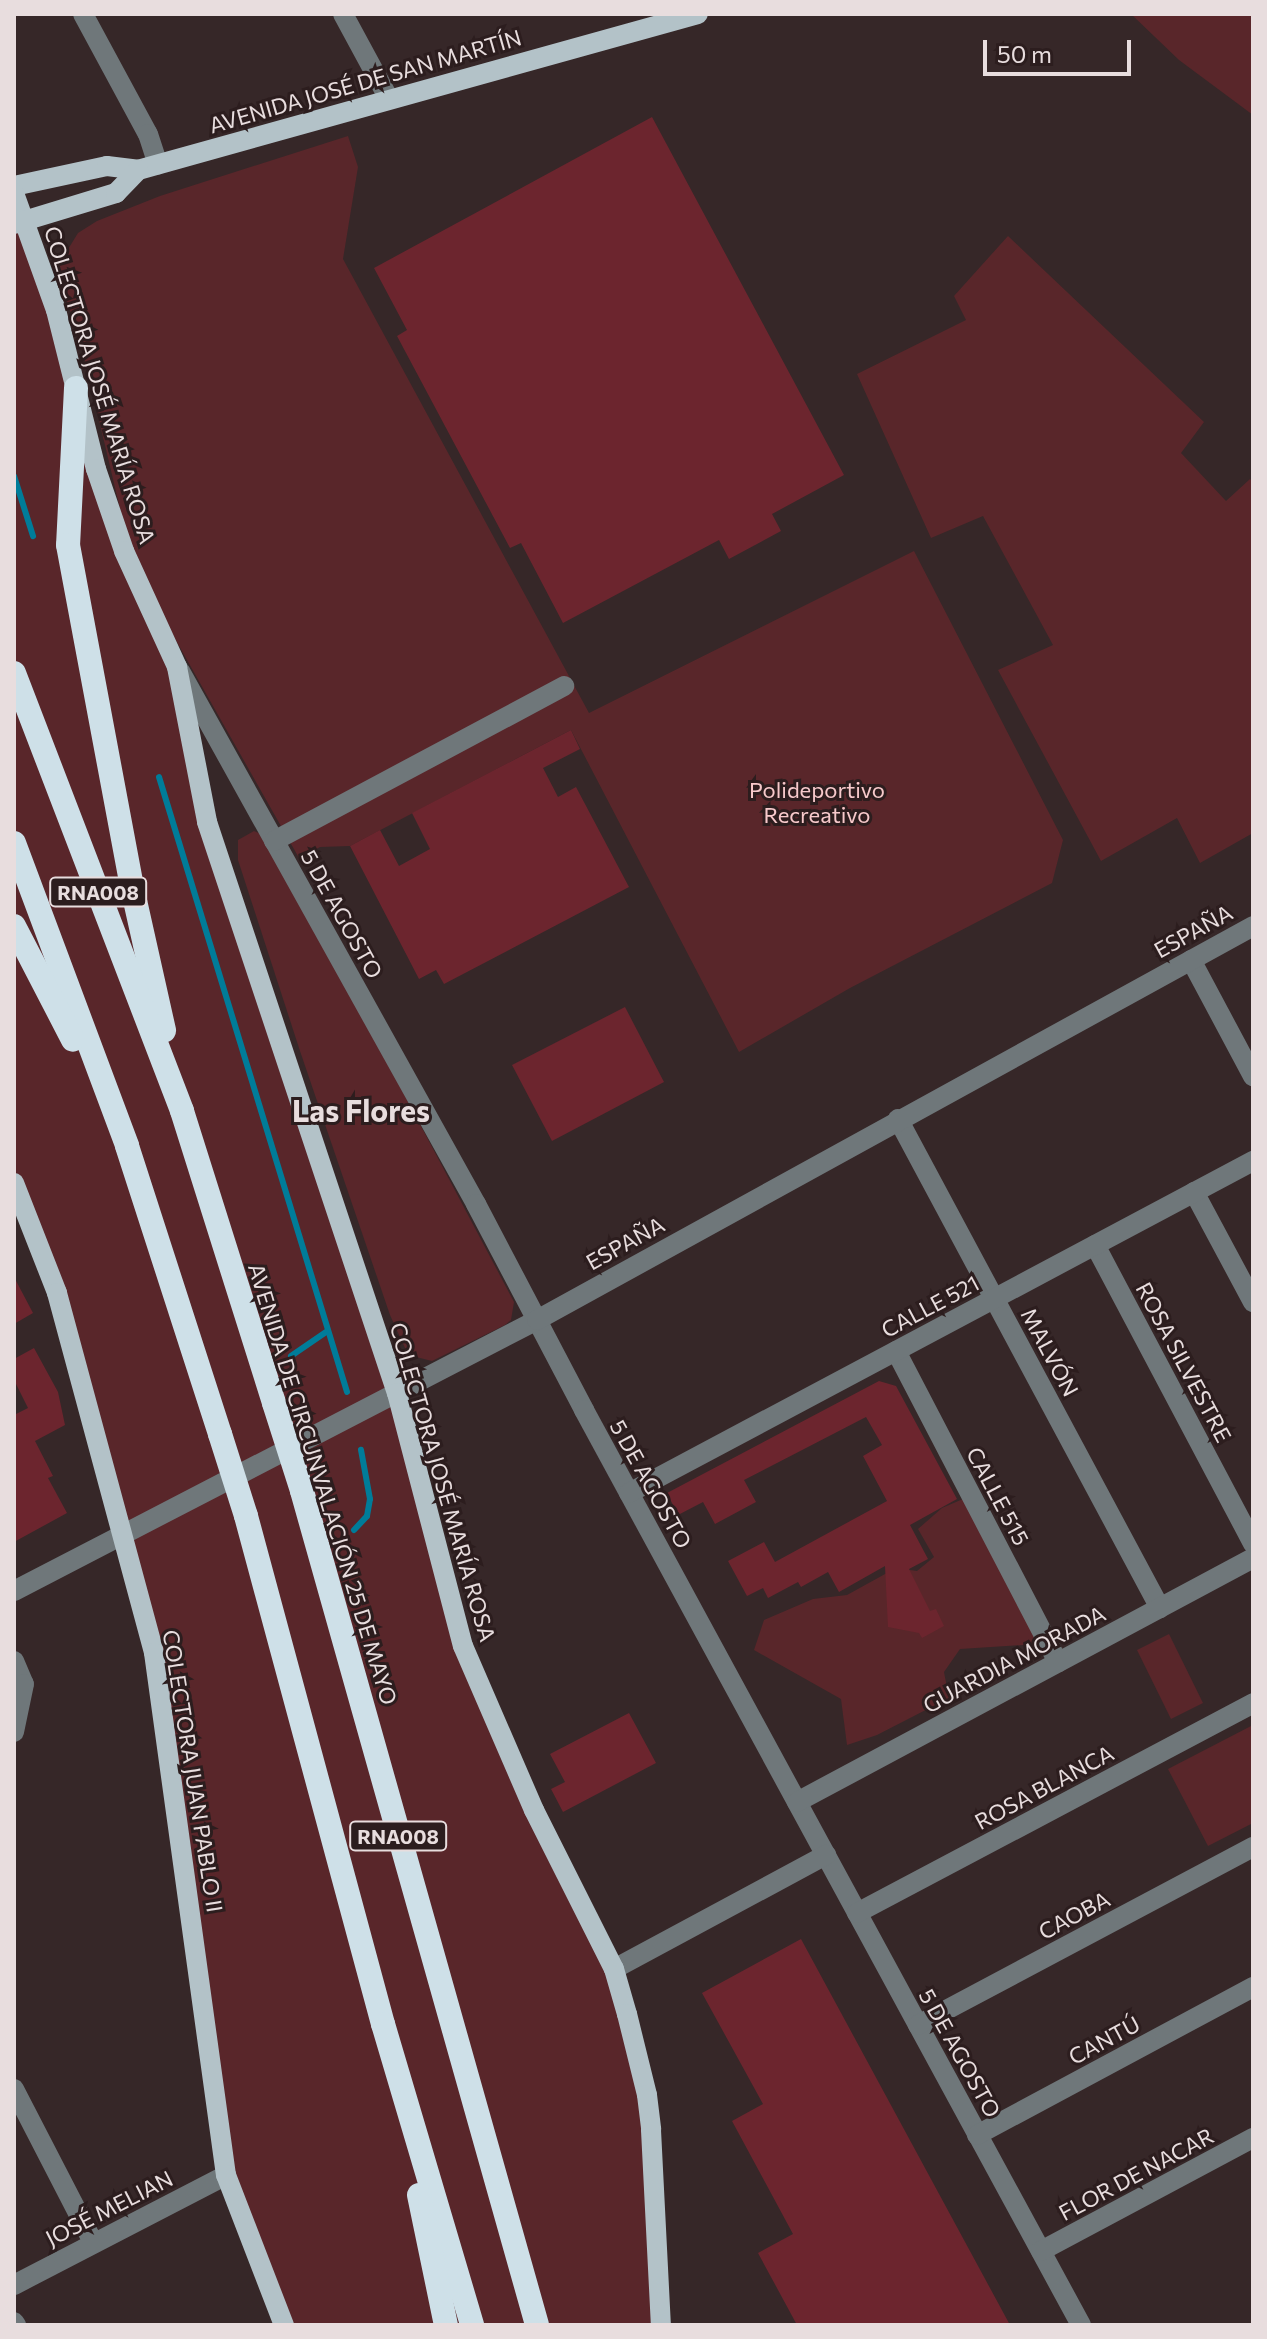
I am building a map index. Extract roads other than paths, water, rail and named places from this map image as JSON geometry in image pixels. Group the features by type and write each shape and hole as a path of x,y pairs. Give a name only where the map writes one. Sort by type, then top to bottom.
{"highway":[{"path":"76,388 68,545 132,887 182,1111"},
{"name":"AVENIDA DE CIRCUNVALACIÓN 25 DE MAYO","path":"14,673 182,1111 302,1491 537,2325"},
{"name":"RNA008","path":"14,843 127,1146 246,1516 383,2024 472,2325"},
{"path":"14,926 127,1146"},
{"path":"383,2024 446,2325"}],"main road":[{"name":"AVENIDA JOSÉ DE SAN MARTÍN","path":"14,186 107,166 148,167 698,14"},
{"name":"AVENIDA JOSÉ DE SAN MARTÍN","path":"19,222 116,193 148,167"},
{"name":"COLECTORA JOSÉ MARÍA ROSA","path":"14,193 19,222 56,310 96,469 124,551 177,667 207,822 397,1393 463,1646 480,1693 614,1969 647,2095 661,2325"},
{"name":"COLECTORA JUAN PABLO II","path":"14,1183 57,1293 154,1653 226,2175 284,2325"}],"street":[{"path":"83,14 148,134 148,167"},
{"path":"343,14 389,99"},
{"name":"5 DE AGOSTO","path":"177,667 537,1320 1081,2325"},
{"path":"274,841 564,686"},
{"name":"ESPAÑA","path":"14,1591 122,1532 537,1320 1253,926"},
{"path":"1191,960 1253,1076"},
{"name":"MALVÓN","path":"898,1119 1160,1608"},
{"name":"CALLE 521","path":"629,1493 1253,1161"},
{"path":"1194,1192 1253,1302"},
{"name":"ROSA SILVESTRE","path":"1095,1245 1253,1544"},
{"name":"CALLE 515","path":"896,1351 1058,1662"},
{"name":"GUARDIA MORADA","path":"797,1802 1253,1558"},
{"path":"14,1661 24,1684 14,1732"},
{"name":"ROSA BLANCA","path":"857,1913 1253,1703"},
{"name":"CAOBA","path":"918,2025 1253,1847"},
{"path":"614,1969 826,1855"},
{"name":"CANTÚ","path":"977,2135 1253,1987"},
{"path":"14,2089 93,2242"},
{"name":"FLOR DE NACAR","path":"1041,2251 1253,2138"},
{"name":"JOSÉ MELIAN","path":"14,2285 226,2175"}],"waterway":[{"path":"14,476 33,536"},
{"path":"159,777 347,1392"},
{"path":"291,1356 326,1332"},
{"path":"354,1530 367,1516 370,1499 361,1450"}],"district":[{"name":"Las Flores","path":"361,1110"}],"park label":[{"name":"Polideportivo Recreativo","path":"817,802"}]}
